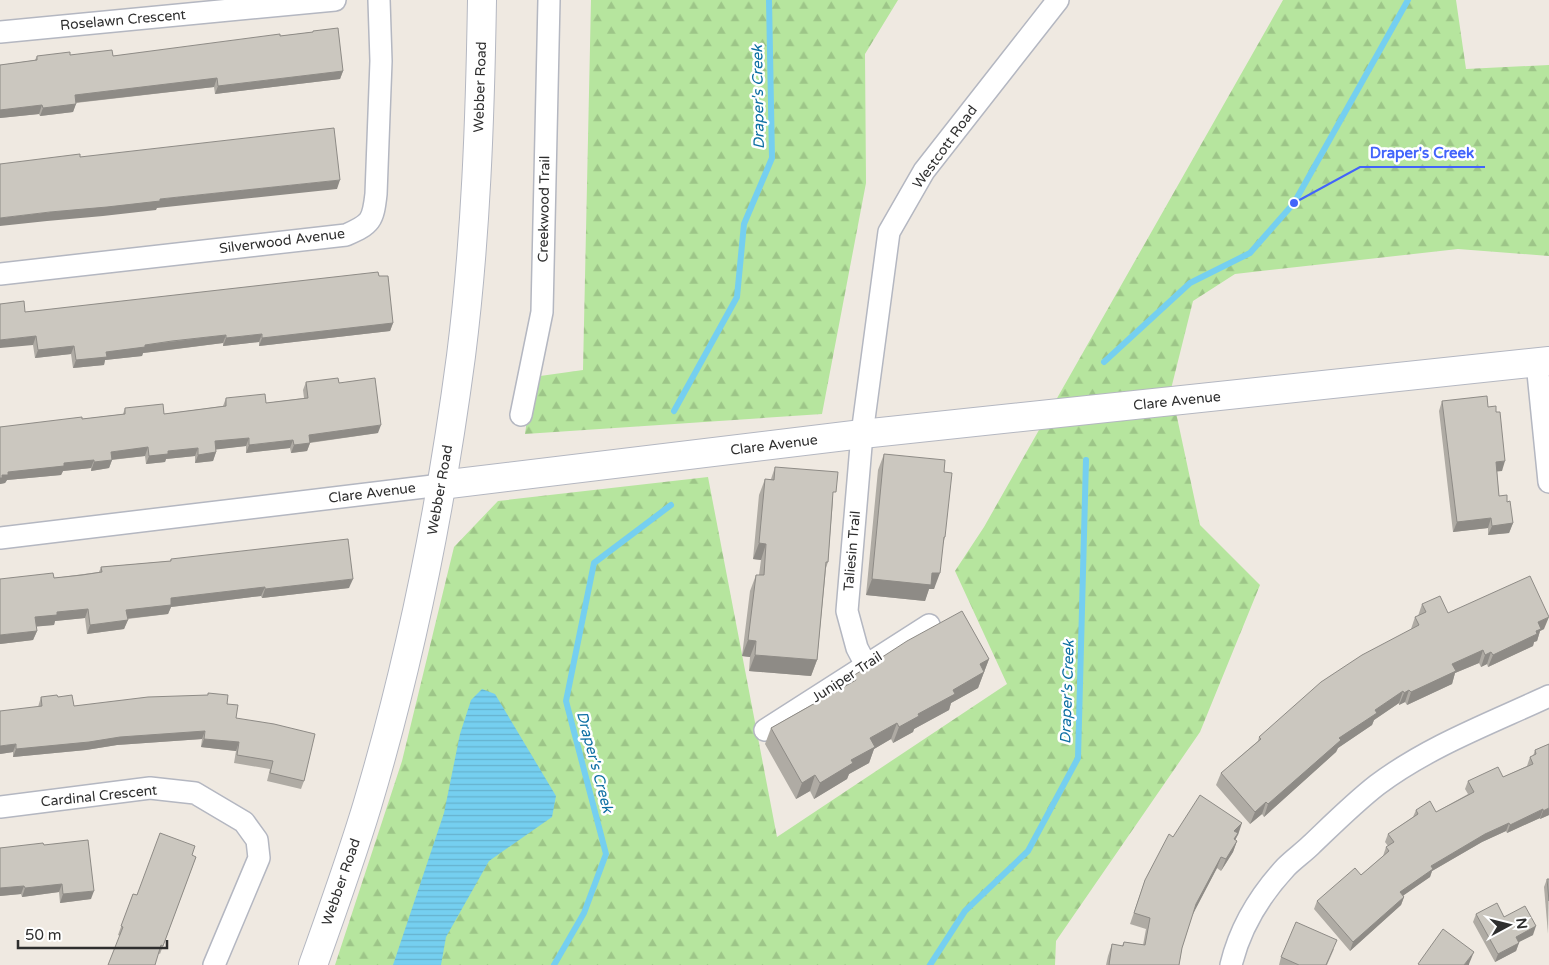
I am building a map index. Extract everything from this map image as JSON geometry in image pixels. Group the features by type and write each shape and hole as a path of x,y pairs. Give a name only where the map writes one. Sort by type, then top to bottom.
{"street":[{"name":"Roselawn Crescent","path":"0,32 335,0"},
{"name":"Silverwood Avenue","path":"0,274 346,235 363,228 374,214 376,194 381,61 378,0"},
{"name":"Webber Road","path":"313,965 367,806 396,700 427,561 441,485 461,353 474,219 481,80 482,0"},
{"name":"Creekwood Trail","path":"521,415 542,312 549,0"},
{"name":"Westcott Road","path":"862,434 889,232 924,171 1058,0"},
{"name":"Clare Avenue","path":"0,538 862,434 1543,362"},
{"path":"1543,362 1549,482"},
{"name":"Taliesin Trail","path":"862,434 846,611 857,648 866,665"},
{"name":"Juniper Trail","path":"764,730 929,625"},
{"path":"1231,965 1235,948 1247,921 1260,899 1287,866 1355,804 1378,785 1423,755 1470,731 1549,696"},
{"name":"Cardinal Crescent","path":"0,807 150,788 194,793 244,822 257,840 259,858 214,965"}],"green space":[{"path":"591,0 898,0 865,54 866,183 822,414 525,434 533,377 583,370"},
{"path":"1283,0 1456,0 1466,69 1549,65 1549,256 1458,249 1235,274 1193,301 1171,389 1200,525 1260,585 1200,732 1056,941 1055,965 335,965 402,761 454,547 498,501 708,477 777,837 1007,684 955,571 984,527"}],"water":[{"path":"482,689 495,694 556,796 552,817 489,861 446,937 441,965 393,965 444,813 460,734 471,700"}],"building":[{"path":"338,28 343,71 218,86 217,78 75,95 76,104 43,108 42,105 0,110 0,65 37,60 37,56 70,52 70,55 112,50 113,56"},
{"path":"334,128 340,180 0,218 0,164 80,154 80,157"},
{"path":"378,272 379,276 388,276 393,323 262,338 262,334 226,338 226,335 172,341 106,352 107,357 76,360 74,346 38,350 36,336 0,340 0,304 24,301 25,312"},
{"path":"338,378 339,383 375,378 381,425 309,435 310,443 294,445 293,440 249,445 249,438 215,441 216,452 198,455 198,448 168,451 168,454 149,456 148,447 111,452 112,460 64,463 64,466 8,472 8,475 2,475 2,478 0,478 0,427 125,414 125,408 163,404 164,414 226,406 226,398 265,394 266,403 308,398 306,382"},
{"path":"1487,396 1488,407 1496,406 1496,412 1500,412 1505,461 1496,462 1499,496 1507,495 1507,502 1510,501 1513,523 1492,526 1491,518 1457,522 1442,401"},
{"path":"884,454 945,460 944,472 952,473 940,573 932,573 931,585 872,579"},
{"path":"775,467 838,472 836,492 833,492 828,562 826,562 817,660 755,655 756,641 748,640 756,575 764,575 766,544 759,543 765,479 774,480"},
{"path":"348,539 353,579 171,598 171,605 126,610 128,620 90,625 88,609 57,612 57,615 35,617 37,631 0,635 0,579 53,573 54,578 82,575 102,572 101,567 171,561 171,559"},
{"path":"1530,576 1549,617 1538,622 1541,629 1536,631 1537,634 1493,655 1491,652 1485,655 1483,650 1452,664 1456,671 1411,692 1409,690 1404,693 1403,691 1375,710 1377,713 1339,738 1341,740 1268,804 1266,802 1255,812 1221,773 1261,739 1259,737 1321,682 1362,655 1419,625 1415,617 1426,612 1422,604 1440,596 1448,613"},
{"path":"962,611 989,659 980,664 984,672 953,690 955,694 918,714 919,716 899,727 897,723 870,738 875,747 851,760 853,763 820,783 815,775 802,783 771,728 856,680 853,676 907,641"},
{"path":"208,693 228,695 227,704 238,705 236,718 274,724 315,734 304,781 270,773 273,761 237,755 239,742 204,739 205,731 120,737 16,749 16,744 0,746 0,711 42,706 41,697 72,695 74,706 148,697 208,695"},
{"path":"1549,744 1549,808 1485,834 1431,866 1433,869 1400,892 1404,897 1353,942 1317,901 1355,868 1361,875 1389,851 1386,847 1394,842 1388,834 1418,814 1416,810 1430,801 1436,812 1474,792 1468,781 1498,767 1503,777 1533,764 1530,757 1536,754 1535,750"},
{"path":"1200,795 1242,823 1234,831 1238,833 1234,839 1237,841 1226,859 1221,857 1196,904 1182,948 1179,965 1109,965 1112,944 1123,946 1124,942 1145,945 1150,918 1134,913 1145,880 1169,834 1173,837"},
{"path":"160,833 195,846 192,855 196,857 163,946 161,945 155,965 108,965 123,927 121,926 133,894 137,895"},
{"path":"88,840 94,891 63,894 62,884 25,888 24,886 0,888 0,848"},
{"path":"1547,879 1549,879 1549,901"},
{"path":"1497,903 1504,917 1525,906 1536,926 1516,937 1519,943 1498,954 1476,914"},
{"path":"1296,922 1337,940 1326,965 1299,965 1281,957"},
{"path":"1443,929 1474,952 1464,965 1418,964"}],"waterway":[{"name":"Draper's Creek","path":"674,411 737,297 744,224 772,158 769,0"},
{"name":"Draper's Creek","path":"1104,362 1190,283 1250,253 1294,203 1408,0"},
{"name":"Draper's Creek","path":"930,965 965,911 1028,851 1078,758 1086,460"},
{"name":"Draper's Creek","path":"554,965 584,913 606,854 566,701 594,563 671,505"}],"place":[{"name":"Draper's Creek","path":"1294,203"}]}
